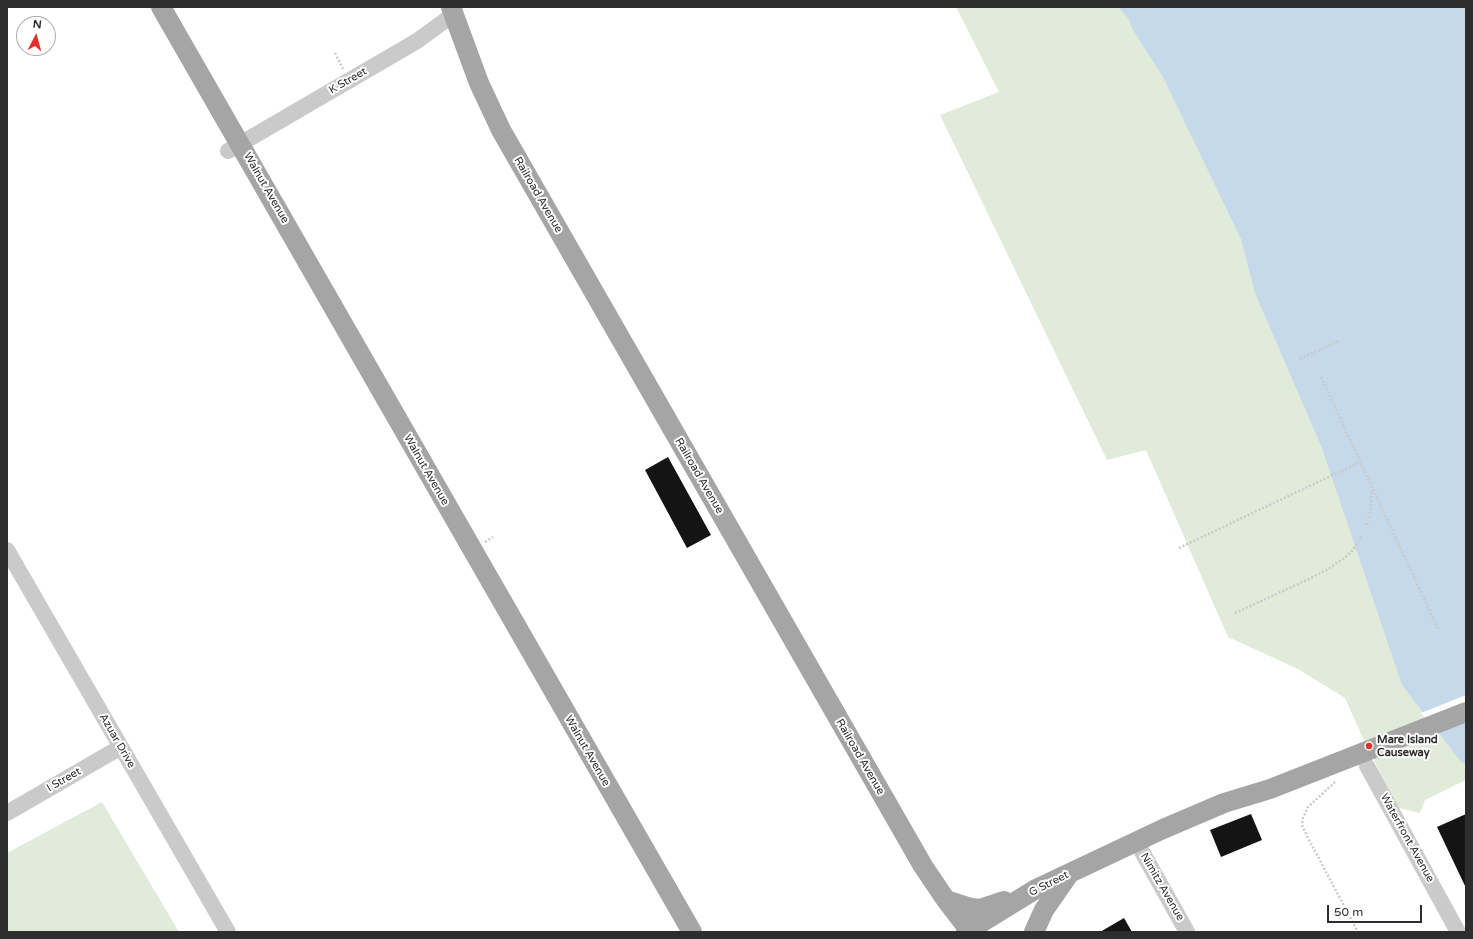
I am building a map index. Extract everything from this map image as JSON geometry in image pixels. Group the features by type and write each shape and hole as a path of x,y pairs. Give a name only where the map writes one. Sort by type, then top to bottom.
{"main road":[{"name":"Walnut Avenue","path":"161,7 234,147 692,932"},
{"name":"Railroad Avenue","path":"452,11 479,83 501,130 915,852 934,883 969,931"},
{"path":"1136,841 1466,699"},
{"path":"1268,784 1466,712"},
{"name":"G Street","path":"969,931 1036,889 1136,841"},
{"path":"1034,932 1044,910 1070,872"},
{"path":"946,900 971,908 980,909 1036,889"}],"street":[{"name":"K Street","path":"234,147 417,41 452,11"},
{"name":"Azuar Drive","path":"7,550 228,932"},
{"name":"I Street","path":"7,813 121,747"},
{"name":"Waterfront Avenue","path":"1367,766 1458,932"},
{"name":"Nimitz Avenue","path":"1136,841 1187,932"}],"path":[{"path":"1300,360 1339,341"},
{"path":"1320,377 1438,629"},
{"path":"1179,548 1360,462"},
{"path":"1366,525 1370,515 1372,488"},
{"path":"1235,613 1309,580 1343,560 1353,550 1362,535"},
{"path":"1313,802 1302,818 1304,831 1358,932"}],"green space":[{"path":"956,7 1144,7 1466,742 1466,780 1425,800 1420,813 1398,808 1345,698 1298,669 1228,637 1146,450 1107,460 940,115 999,92"},
{"path":"102,802 179,932 7,932 7,853"}],"water":[{"path":"1118,7 1466,7 1466,762 1462,763 1402,685 1322,448 1255,293 1241,239 1162,75 1133,30 1128,18"}],"pier":[{"path":"1466,695 1466,722 1437,733 1421,713"}],"building":[{"path":"668,457 711,535 687,548 645,470"},
{"path":"1251,814 1262,840 1221,857 1210,830"},
{"path":"1466,814 1466,888 1437,827"},
{"path":"1124,918 1132,932 1100,932"}],"place":[{"name":"Mare Island Causeway","path":"1369,746"}]}
